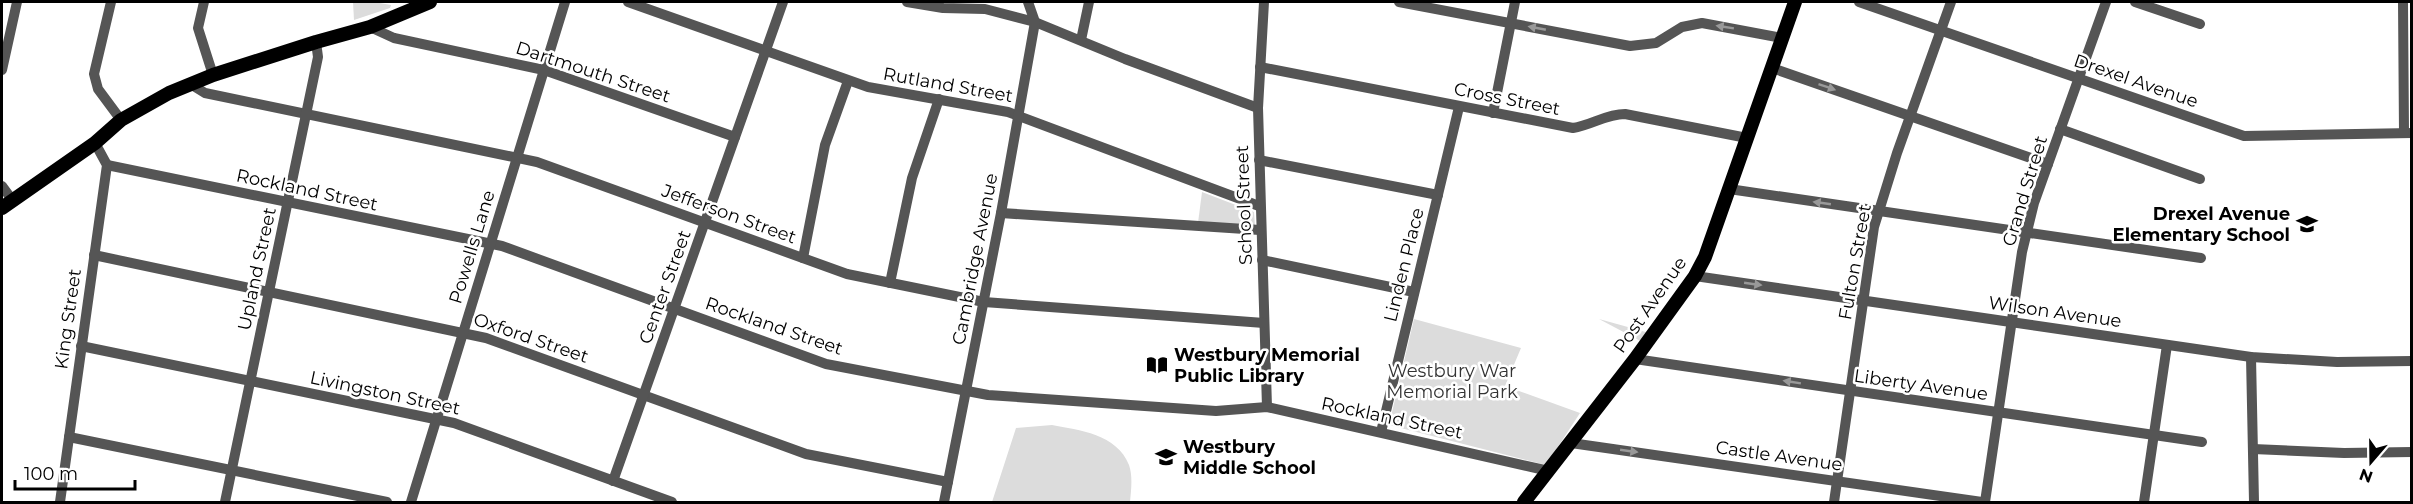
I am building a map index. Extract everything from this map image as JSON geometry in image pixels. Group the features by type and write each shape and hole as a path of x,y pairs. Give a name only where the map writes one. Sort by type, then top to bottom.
{"main road":[{"path":"7,204 95,142 121,120 169,93 213,75 370,27 430,2"},
{"name":"Post Avenue","path":"1524,502 1635,359 1695,276 1705,257 1795,2"}],"street":[{"path":"2,70 17,2"},
{"path":"111,2 94,74 98,89 121,120"},
{"path":"204,2 198,28 213,75"},
{"name":"Powells Lane","path":"411,502 565,2"},
{"name":"Rutland Street","path":"628,2 868,87 1018,115 1259,206"},
{"name":"Center Street","path":"613,481 783,2"},
{"path":"907,2 943,8 986,9 1035,22 1258,108"},
{"path":"1029,2 1035,22"},
{"path":"1080,40 1089,2"},
{"name":"School Street","path":"1264,2 1258,108 1259,206 1267,407"},
{"path":"1399,2 1630,46 1656,43 1682,27 1702,23 1782,38"},
{"path":"1493,113 1515,2"},
{"name":"Drexel Avenue","path":"1859,2 2244,136 2408,133"},
{"name":"Fulton Street","path":"1834,502 1874,227 1910,116 1951,2"},
{"name":"Grand Street","path":"1984,502 2027,232 2034,203 2106,2"},
{"path":"2135,2 2200,24"},
{"path":"2403,2 2408,133"},
{"name":"Cambridge Avenue","path":"944,502 1002,213 1035,22"},
{"name":"Dartmouth Street","path":"370,27 394,38 544,70 735,137"},
{"name":"Upland Street","path":"225,502 318,57 316,42"},
{"name":"Cross Street","path":"1260,67 1573,128 1587,126 1609,116 1625,114 1747,138"},
{"path":"1772,68 2048,164"},
{"path":"803,258 825,145 848,81"},
{"name":"Jefferson Street","path":"192,85 206,93 537,162 847,274 984,302 1264,323"},
{"path":"890,283 912,178 939,99"},
{"name":"Linden Place","path":"1381,432 1459,106"},
{"path":"2060,129 2200,179"},
{"path":"95,142 107,165"},
{"path":"1259,160 1438,195"},
{"name":"Rockland Street","path":"107,165 502,246 826,364 988,395 1216,411 1267,407 1549,471"},
{"name":"King Street","path":"60,502 107,165"},
{"path":"2,186 7,204"},
{"path":"1729,189 2200,258"},
{"path":"1002,213 1260,230"},
{"name":"Oxford Street","path":"94,255 486,338 807,454 948,482"},
{"path":"1262,260 1414,292"},
{"name":"Wilson Avenue","path":"1695,276 2251,357 2337,362 2412,361"},
{"path":"2144,502 2166,345"},
{"name":"Livingston Street","path":"81,346 454,423 672,502"},
{"path":"2251,357 2254,502"},
{"name":"Liberty Avenue","path":"1635,359 2202,442"},
{"path":"69,437 387,502"},
{"name":"Castle Avenue","path":"1571,442 1984,502"},
{"path":"2253,449 2344,453 2412,452"}],"green space":[{"path":"353,2 391,5 390,8 354,20"},
{"path":"1202,192 1254,212 1255,226 1198,223"},
{"name":"Westbury War Memorial Park","path":"1414,319 1521,348 1505,386 1580,413 1546,465 1389,425"},
{"path":"1599,319 1653,334 1646,344"},
{"path":"1052,425 1096,435 1116,446 1130,469 1130,502 992,502 1016,428"}],"place":[{"name":"Drexel Avenue Elementary School","path":"2307,224"},
{"name":"Westbury Memorial Public Library","path":"1157,365"},
{"name":"Westbury Middle School","path":"1166,457"}]}
